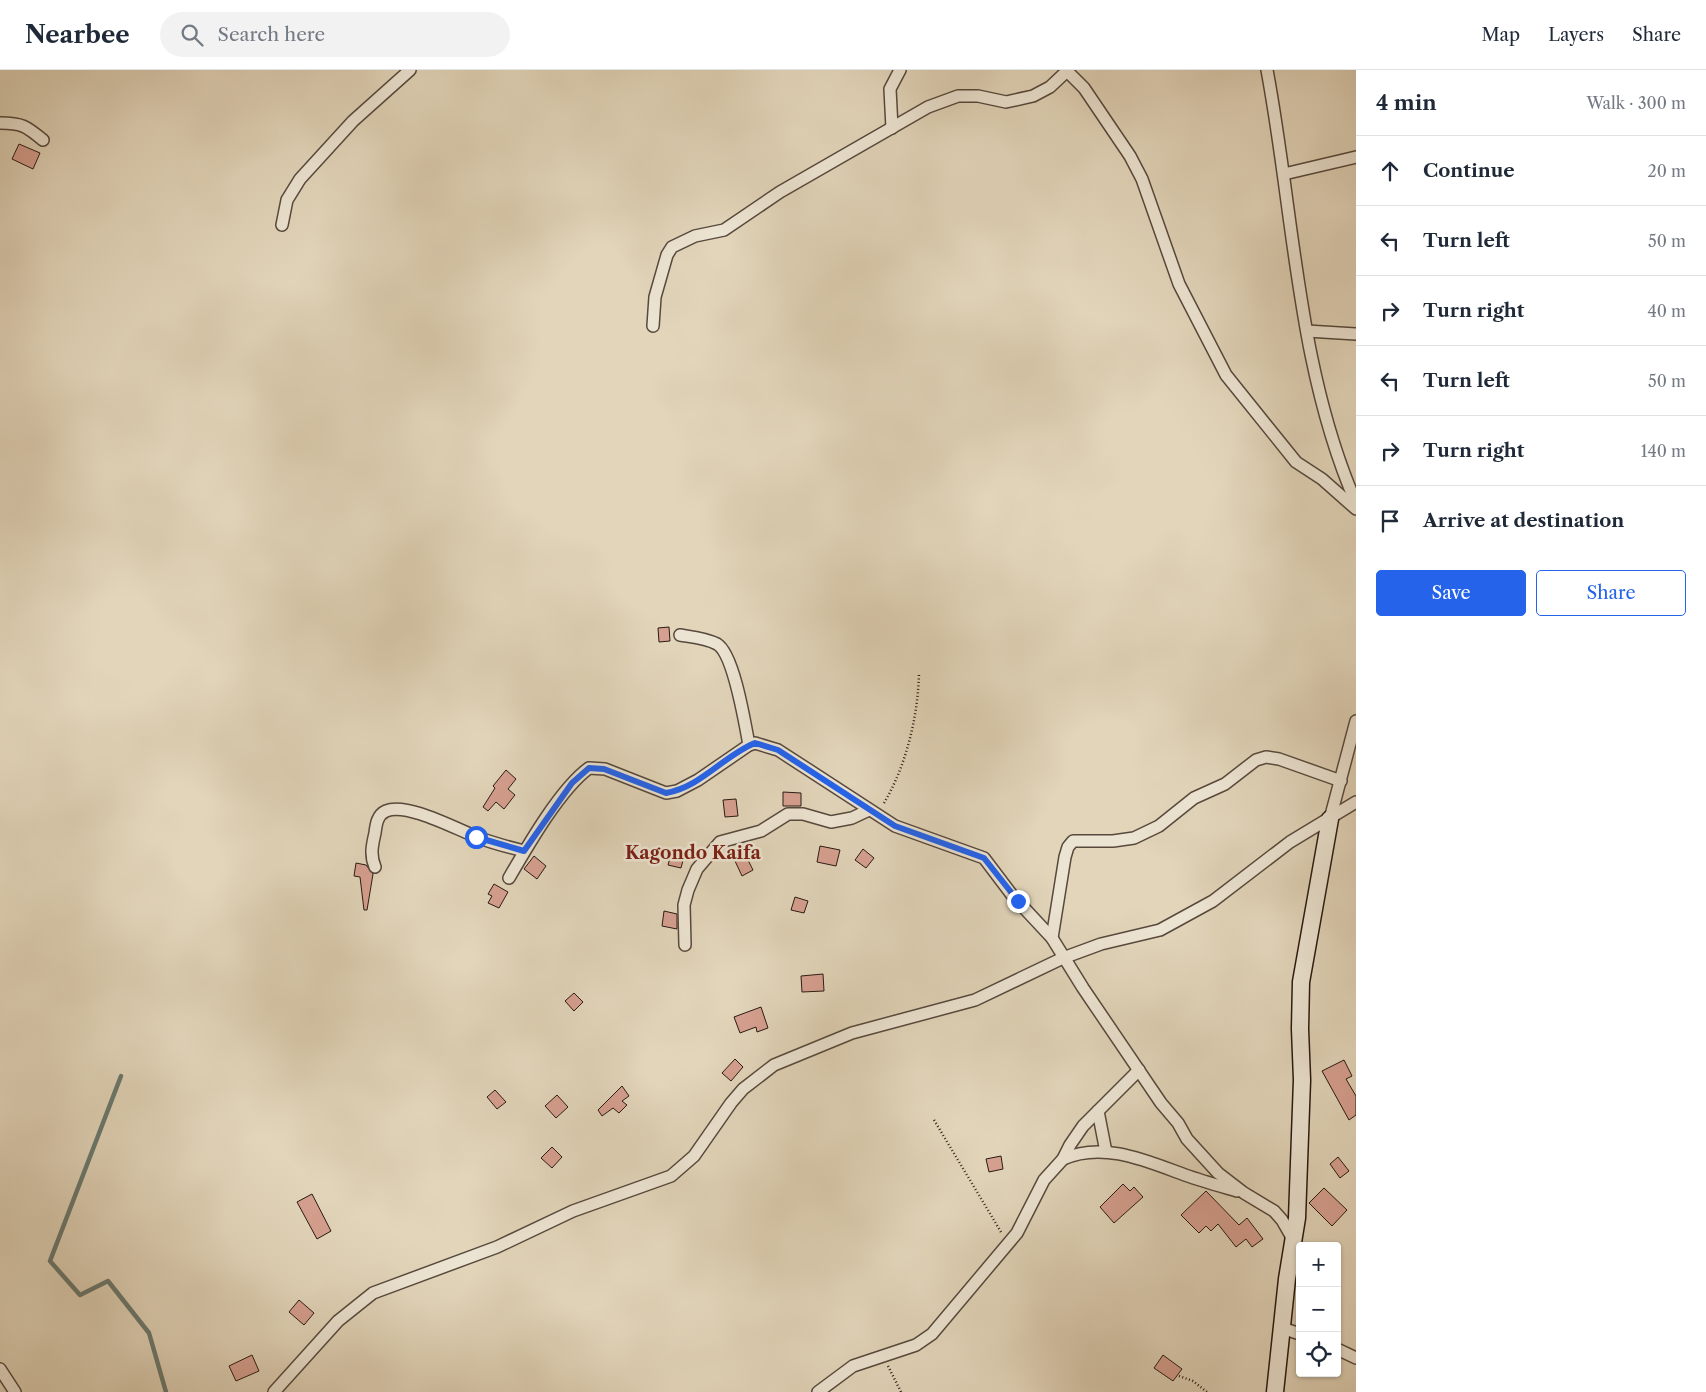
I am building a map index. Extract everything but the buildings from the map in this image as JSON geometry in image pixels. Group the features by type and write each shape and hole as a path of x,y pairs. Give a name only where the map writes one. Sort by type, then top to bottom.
{"street":[{"path":"282,225 287,200 300,179 353,121 410,70"},
{"path":"892,128 890,89 900,70"},
{"path":"653,326 654,297 667,255 672,247 695,236 724,230 780,192 928,108 958,96 978,96 1006,102 1034,96 1050,87 1066,70 1084,88 1130,156 1142,179 1179,284 1226,375 1296,462 1322,479 1356,509"},
{"path":"1267,70 1284,174 1296,271 1307,331 1338,463 1356,504"},
{"path":"0,123 18,123 26,126 43,140"},
{"path":"1284,174 1356,157"},
{"path":"1307,331 1356,334"},
{"path":"680,636 704,639 718,645 724,651 733,669 749,745"},
{"path":"1275,1392 1297,1218 1301,1099 1301,982 1330,819 1356,721"},
{"path":"509,878 524,851 572,783 589,768 604,769 666,793 677,791 698,780 749,745 755,743 778,750 895,826 984,858 1012,895 1052,938 1063,958 1161,1102 1178,1123 1187,1140 1218,1173 1244,1193 1274,1211 1282,1220 1294,1241"},
{"path":"1052,938 1065,857 1068,847 1073,841 1113,841 1134,838 1159,826 1194,798 1225,784 1256,760 1266,757 1279,759 1341,781"},
{"path":"274,1392 338,1320 373,1293 497,1247 573,1211 671,1176 684,1167 694,1156 743,1089 774,1064 852,1033 975,1000 1063,958 1122,938 1160,930 1213,902 1290,842 1356,802"},
{"path":"376,867 372,858 372,848 377,821 386,811 394,809 405,810 440,821 476,837 524,851"},
{"path":"685,945 684,905 688,890 697,869 720,842 761,831 788,814 803,814 831,822 873,813"},
{"path":"818,1392 853,1366 916,1345 932,1334 1017,1232 1044,1180 1063,1159 1084,1126 1139,1070"},
{"path":"1098,1111 1106,1152"},
{"path":"1063,1159 1086,1151 1106,1152 1153,1162 1188,1176 1244,1193"},
{"path":"1282,1328 1296,1333"},
{"path":"1341,1350 1356,1350"},
{"path":"1341,1350 1356,1358"},
{"path":"0,1369 15,1392"}],"path":[{"path":"873,813 895,784 908,747 919,673"},
{"path":"934,1120 989,1215 1008,1242"},
{"path":"883,1356 901,1392"},
{"path":"1179,1376 1192,1381 1207,1392"}],"waterway":[{"path":"121,1076 50,1261 80,1295 108,1281 149,1333 166,1392"}],"district":[{"name":"Kagondo Kaifa","path":"693,853"}],"route":[{"path":"476,837 524,851 572,783 589,768 604,769 656,791 666,793 677,791 698,780 749,745 755,743 768,745 778,750 895,826 926,838 961,848 984,858 1018,901"}]}
